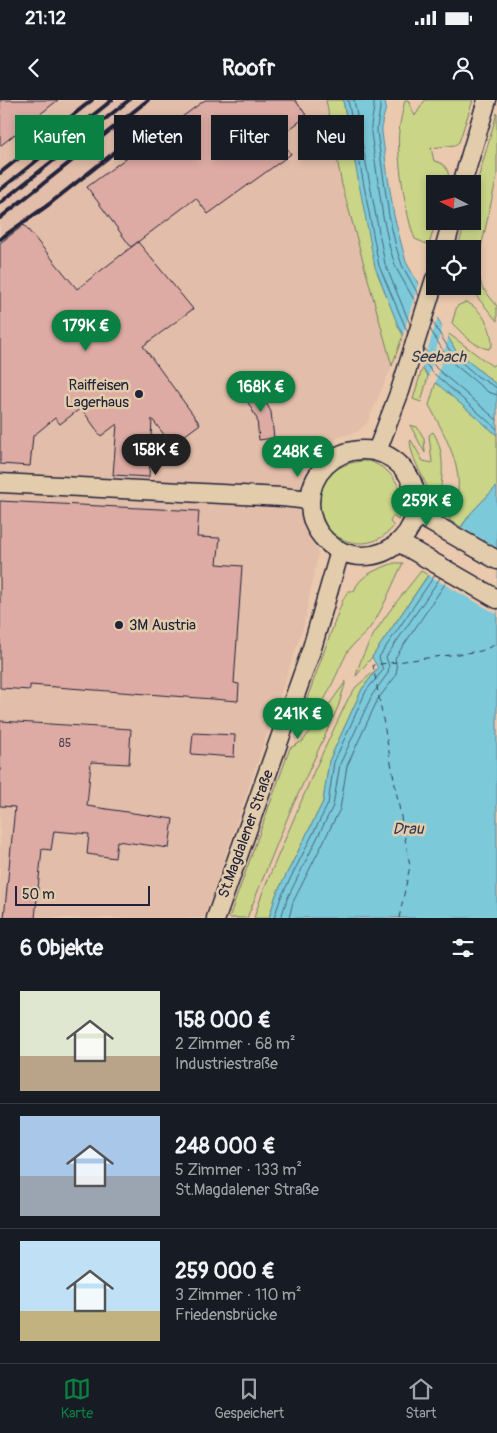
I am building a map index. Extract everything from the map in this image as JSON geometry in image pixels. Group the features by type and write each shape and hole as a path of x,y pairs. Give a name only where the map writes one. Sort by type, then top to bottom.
{"street":[{"path":"465,175 487,100"},
{"path":"377,451 400,391 430,295"},
{"path":"497,560 421,514 413,484 406,470 388,455 377,451 358,449 340,455 321,470 312,487 310,500 313,521 322,537 340,550 365,556 405,546 497,599"},
{"path":"0,483 310,500"},
{"path":"405,546 409,530 421,514"},
{"name":"St.Magdalener Straße","path":"216,918 312,648 340,550"}],"shaded area":[{"path":"0,100 326,100 329,115 298,115 298,160 337,160 342,185 392,366 367,423 357,432 338,437 309,470 318,555 303,628 204,918 0,918"}],"green space":[{"path":"326,100 343,100 346,115 329,115"},
{"path":"405,100 408,100 415,116 425,100 473,100 459,142 455,145 431,148 434,161 444,166 448,175 426,175 426,230 433,230 430,240 426,240 426,244 415,239 408,217 402,186 398,141"},
{"path":"497,113 497,176 481,248 481,240 460,240 463,230 481,230 481,175 479,175"},
{"path":"337,160 355,160 393,312 403,335 392,366 342,185"},
{"path":"481,283 497,306 497,321 475,295 481,295"},
{"path":"466,302 477,309 488,326 492,339 492,345 489,349 473,343 452,323 457,306"},
{"path":"449,334 492,366 497,363 497,385 456,351 448,338"},
{"path":"422,369 428,376 421,402 413,399"},
{"path":"436,382 497,435 497,486 471,513 461,527 449,520 456,502 457,468 450,446 429,405"},
{"path":"410,425 417,427 424,438 425,453"},
{"path":"433,432 442,460 442,481 435,510 415,460 410,442 411,440 423,461 432,463 429,435"},
{"path":"369,461 386,470 397,484 400,492 401,510 398,520 393,516 390,522 394,526 387,533 374,541 358,543 340,538 328,528 321,515 320,500 324,485 333,472 348,464"},
{"path":"394,563 403,563 379,613 369,629 348,651 320,708 305,728 298,733 296,729 342,602 348,591 354,591 365,576"},
{"path":"421,571 428,575 372,657 356,676 374,634"},
{"path":"378,668 362,689 329,761 323,802 276,895 269,918 254,918 263,891 315,769 348,699 356,687"},
{"path":"346,681 338,707 289,814 247,918 229,918 290,748 303,741"}],"water":[{"name":"Seebach","path":"343,100 385,100 386,108 382,122 382,132 387,171 394,216 406,262 456,351 497,385 497,435 428,376 399,328 375,267 354,160 364,160 364,115 346,115"},
{"name":"Drau","path":"497,486 497,918 269,918 276,895 323,802 329,761 362,689 378,668 372,657 471,513"}],"pier":[{"path":"419,281 438,316 421,372 402,338"},
{"path":"443,324 449,335 435,384 428,378"},
{"path":"459,526 497,548 497,614 426,574"}],"building":[{"path":"0,100 58,100 39,115 15,115 15,134 0,146"},
{"path":"205,100 295,100 306,115 298,115 298,123 288,130 288,115 211,115 211,160 283,160 208,214 196,198 131,247 87,187 124,160 201,160 201,115 185,115"},
{"path":"24,225 77,289 138,242 193,309 143,346 200,424 172,445 152,419 149,477 113,475 117,424 101,436 81,408 60,424 55,418 33,436 30,466 0,464 0,243"},
{"path":"257,385 271,412 274,438 259,440 257,419 243,393"},
{"name":"3M Austria","path":"0,501 199,511 197,537 220,538 217,564 242,566 234,683 239,684 238,701 30,685 30,690 0,688"},
{"path":"0,721 131,729 129,764 91,762 87,806 173,819 169,848 117,841 115,858 87,854 89,834 54,831 51,850 42,849 35,918 4,918 15,807 0,806"},
{"path":"193,733 235,735 234,757 191,754"}],"ferry route":[{"path":"399,918 410,866 373,665 481,651 497,644"}],"railway":[{"path":"0,173 92,100"},
{"path":"0,190 112,100"},
{"path":"0,203 129,100"},
{"path":"0,218 148,100"},
{"path":"0,239 48,205 114,153"}],"place":[{"name":"Raiffeisen Lagerhaus","path":"139,394"},
{"name":"3M Austria","path":"119,625"}]}
